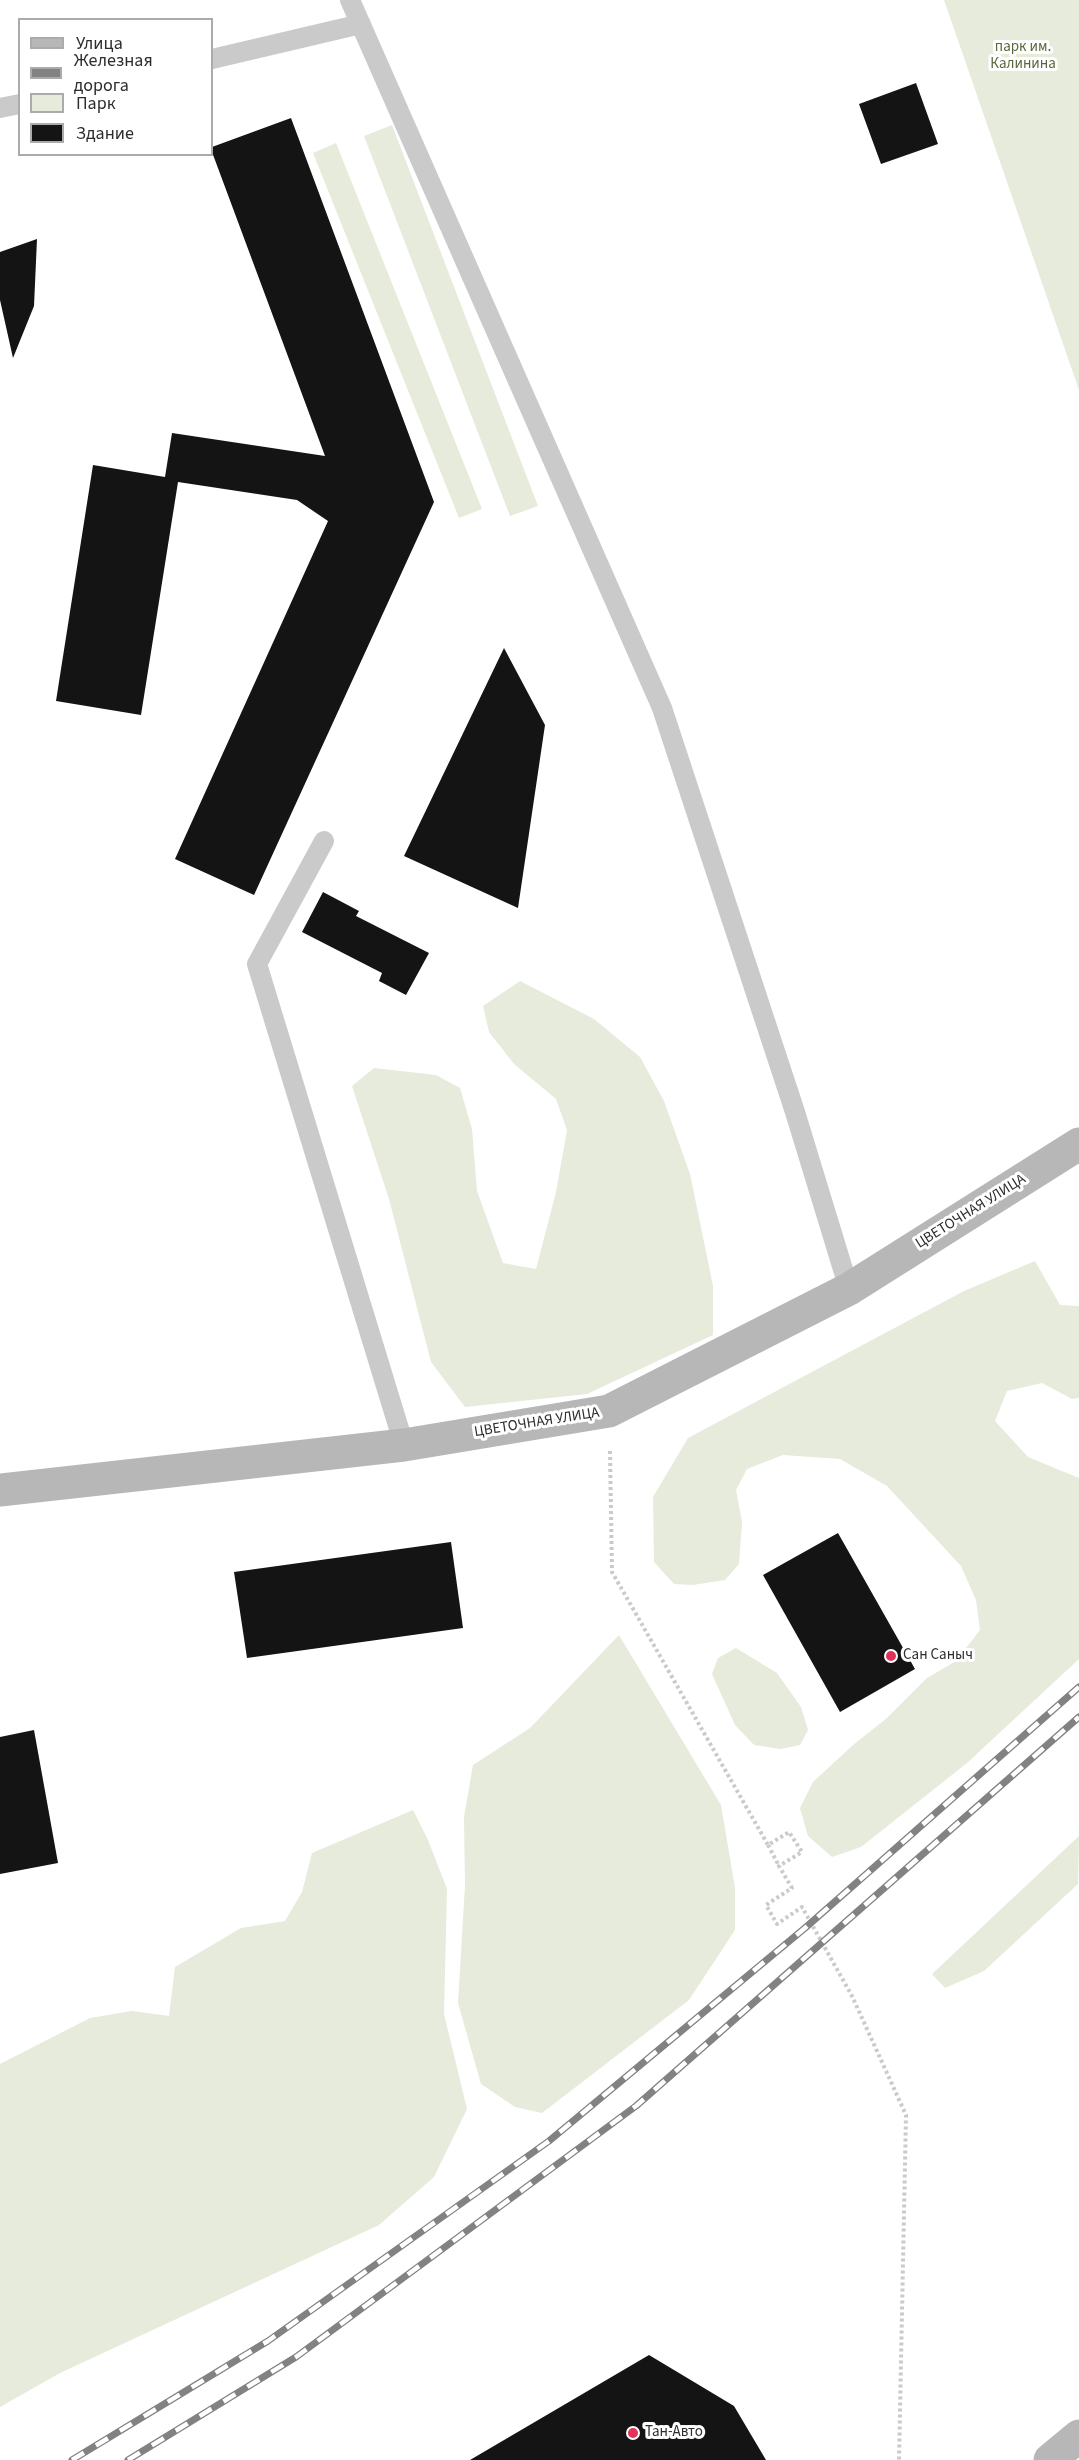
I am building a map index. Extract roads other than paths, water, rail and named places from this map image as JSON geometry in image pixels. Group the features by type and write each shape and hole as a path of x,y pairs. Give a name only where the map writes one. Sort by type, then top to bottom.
{"street":[{"name":"ЦВЕТОЧНАЯ УЛИЦА","path":"0,1490 404,1445 609,1411 849,1289 1079,1144"},
{"path":"1050,2460 1079,2436"}],"lane":[{"path":"350,0 662,708 795,1112 849,1289"},
{"path":"213,58 361,24"},
{"path":"0,108 18,104"},
{"path":"324,841 257,963 404,1445"}],"railway":[{"path":"72,2460 268,2341 549,2141 805,1928 1079,1687"},
{"path":"128,2460 296,2357 636,2106 1079,1717"}],"place":[{"name":"Сан Саныч","path":"891,1656"},
{"name":"Тан-Авто","path":"633,2433"}],"park label":[{"name":"парк им. Калинина","path":"1023,56"}]}
